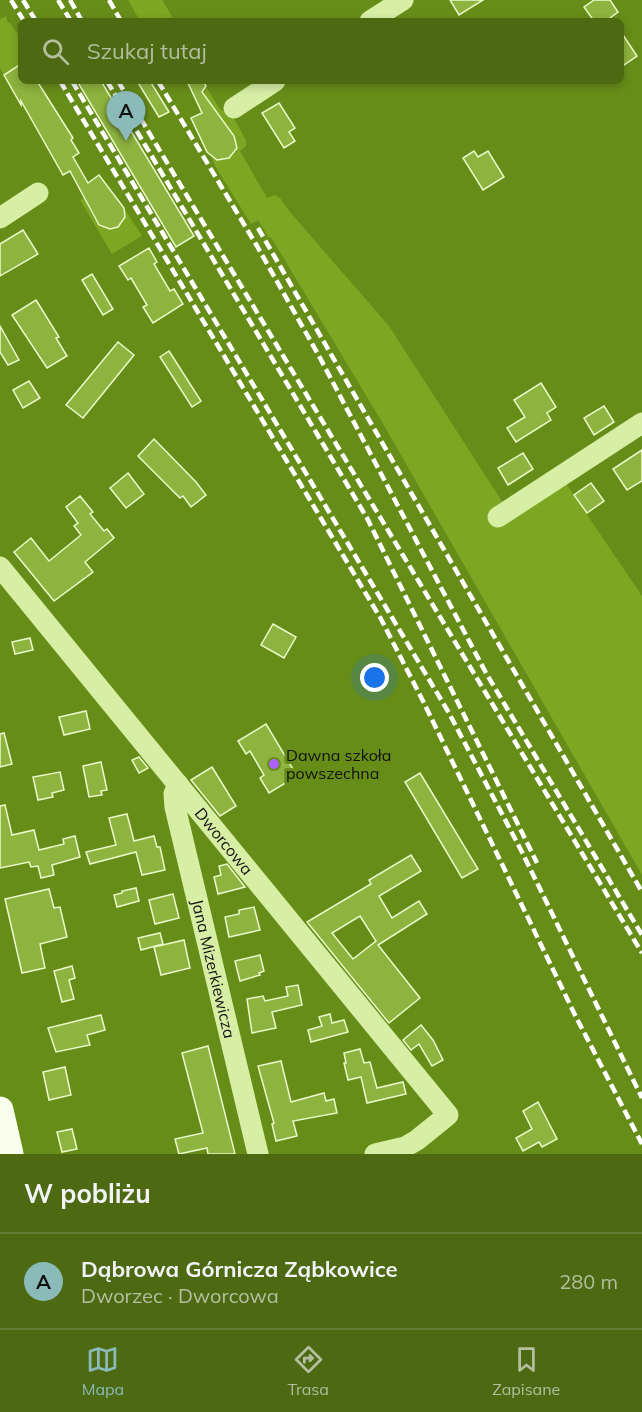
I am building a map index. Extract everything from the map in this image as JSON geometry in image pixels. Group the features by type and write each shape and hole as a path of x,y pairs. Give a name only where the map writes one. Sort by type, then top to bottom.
{"main road":[{"path":"0,1110 10,1154"}],"street":[{"path":"375,18 403,0"},
{"path":"234,108 270,84"},
{"path":"0,218 38,193"},
{"path":"498,517 642,423"},
{"name":"Dworcowa","path":"0,567 448,1115 406,1150"},
{"name":"Jana Mizerkiewicza","path":"178,784 174,794 175,807 258,1154"},
{"path":"375,1154 406,1150"}],"green space":[{"path":"128,0 162,0 173,18 138,18"},
{"path":"6,16 8,23 18,34 18,66 4,75 0,68 0,19"},
{"path":"206,87 220,109 233,117 246,140 246,146 240,151 267,198 275,195 280,198 389,326 503,503 565,482 642,596 642,875 382,422 271,237 269,238 258,220 251,224 215,166 212,158 224,160 228,158 235,151 236,142 204,94"},
{"path":"84,198 94,219 102,227 114,229 120,225 125,218 124,208 142,236 112,254 80,200"}],"building":[{"path":"450,0 483,0 459,15"},
{"path":"594,0 610,0 618,12 610,18 592,18 584,7"},
{"path":"624,36 637,56 624,65"},
{"path":"18,66 18,84 39,84 73,138 71,140 79,153 73,157 88,183 99,175 124,208 125,217 118,227 110,229 99,225 70,171 63,175 4,75"},
{"path":"79,84 103,84 194,236 176,247"},
{"path":"139,84 152,84 169,112 159,117"},
{"path":"188,84 205,84 202,92 234,136 237,148 229,158 217,160 207,152 191,118 202,113"},
{"path":"279,103 295,128 289,132 295,141 284,148 262,113"},
{"path":"474,151 478,157 488,151 504,177 483,190 463,158"},
{"path":"23,230 38,254 0,276 0,244"},
{"path":"149,248 157,262 154,264 170,291 174,289 183,304 153,323 143,307 147,305 131,278 128,280 119,266"},
{"path":"92,274 113,309 103,315 82,280"},
{"path":"36,300 59,337 56,338 67,356 47,368 12,315"},
{"path":"0,326 19,360 8,365 0,352"},
{"path":"118,342 134,355 83,418 66,405"},
{"path":"169,351 201,401 192,407 160,357"},
{"path":"29,381 40,398 23,408 13,390"},
{"path":"541,383 556,407 547,413 551,420 516,442 507,428 525,417 514,400"},
{"path":"604,406 614,422 594,435 584,418"},
{"path":"154,439 206,495 191,507 183,496 180,498 138,456"},
{"path":"642,450 642,481 627,490 613,469"},
{"path":"523,453 533,469 508,485 498,468"},
{"path":"128,473 144,494 126,508 110,488"},
{"path":"591,483 604,501 587,513 574,495"},
{"path":"80,496 93,512 90,514 104,531 107,529 114,538 85,562 93,572 54,601 14,552 31,538 49,561 81,535 74,526 78,523 66,507"},
{"path":"273,624 296,637 284,658 261,645"},
{"path":"30,638 33,650 15,654 12,642"},
{"path":"86,711 90,729 64,735 59,717"},
{"name":"Dawna szkoła powszechna","path":"266,724 297,776 269,793 260,778 264,775 250,751 246,754 238,741"},
{"path":"4,733 12,764 0,767 0,734"},
{"path":"139,757 148,768 139,773 132,760"},
{"path":"101,762 107,790 101,791 102,795 89,797 83,766"},
{"path":"212,767 236,806 220,816 191,780"},
{"path":"60,772 64,790 52,793 53,797 38,800 33,777"},
{"path":"420,773 478,869 462,878 405,782"},
{"path":"5,805 12,835 34,830 39,850 64,844 63,839 75,836 80,857 52,865 54,875 41,878 38,866 31,867 29,862 0,868 0,806"},
{"path":"127,814 134,841 154,836 157,847 160,847 165,870 142,875 136,852 90,864 86,852 116,845 109,818"},
{"path":"411,855 421,871 379,896 392,918 419,901 427,914 378,945 420,998 389,1023 307,922 371,884 369,880","holes":["360,916 376,941 353,959 332,933"]},
{"path":"227,864 245,887 218,894 214,877 221,875 219,866"},
{"path":"136,888 139,901 117,907 114,895"},
{"path":"49,889 54,908 60,907 67,937 40,944 45,968 22,973 5,899"},
{"path":"173,894 179,918 155,924 149,900"},
{"path":"254,907 260,930 229,937 225,917 239,914 239,910"},
{"path":"160,933 163,944 141,950 138,938"},
{"path":"184,940 190,968 161,975 154,947"},
{"path":"260,955 264,971 259,973 260,975 240,981 235,961"},
{"path":"72,966 75,978 69,980 74,999 62,1002 54,971"},
{"path":"298,985 302,1005 272,1012 276,1028 252,1033 247,999 263,996 265,1001 288,996 286,987"},
{"path":"330,1014 332,1023 344,1020 348,1032 311,1042 308,1030 322,1026 319,1017"},
{"path":"101,1015 105,1030 87,1035 90,1045 56,1052 48,1028"},
{"path":"421,1025 433,1040 443,1060 432,1066 419,1044 411,1050 403,1040"},
{"path":"208,1046 235,1154 208,1154 207,1148 179,1154 175,1139 203,1133 182,1053"},
{"path":"360,1049 364,1063 370,1062 377,1088 403,1082 406,1094 367,1103 361,1077 348,1080 344,1063 346,1063 344,1053"},
{"path":"281,1061 291,1102 324,1093 326,1101 334,1099 337,1113 293,1121 297,1136 276,1141 272,1124 274,1123 258,1066"},
{"path":"65,1067 71,1095 49,1100 43,1072"},
{"path":"538,1102 557,1139 542,1147 539,1142 523,1151 516,1138 532,1129 523,1111"},
{"path":"72,1129 77,1149 62,1152 57,1132"}],"railway":[{"path":"11,0 22,18"},
{"path":"23,0 34,18"},
{"path":"58,0 69,18"},
{"path":"70,0 80,18"},
{"path":"109,0 119,18"},
{"path":"62,84 381,619 576,1017 642,1144"},
{"path":"74,84 449,713 522,852 642,1098"},
{"path":"109,84 367,518 537,863"},
{"path":"120,84 642,953"},
{"path":"160,84 257,246 319,356 486,673 642,935"},
{"path":"258,228 642,892"}],"place":[{"name":"Dąbrowa Górnicza Ząbkowice","path":"126,141"},
{"name":"Dawna szkoła powszechna","path":"274,764"}]}
